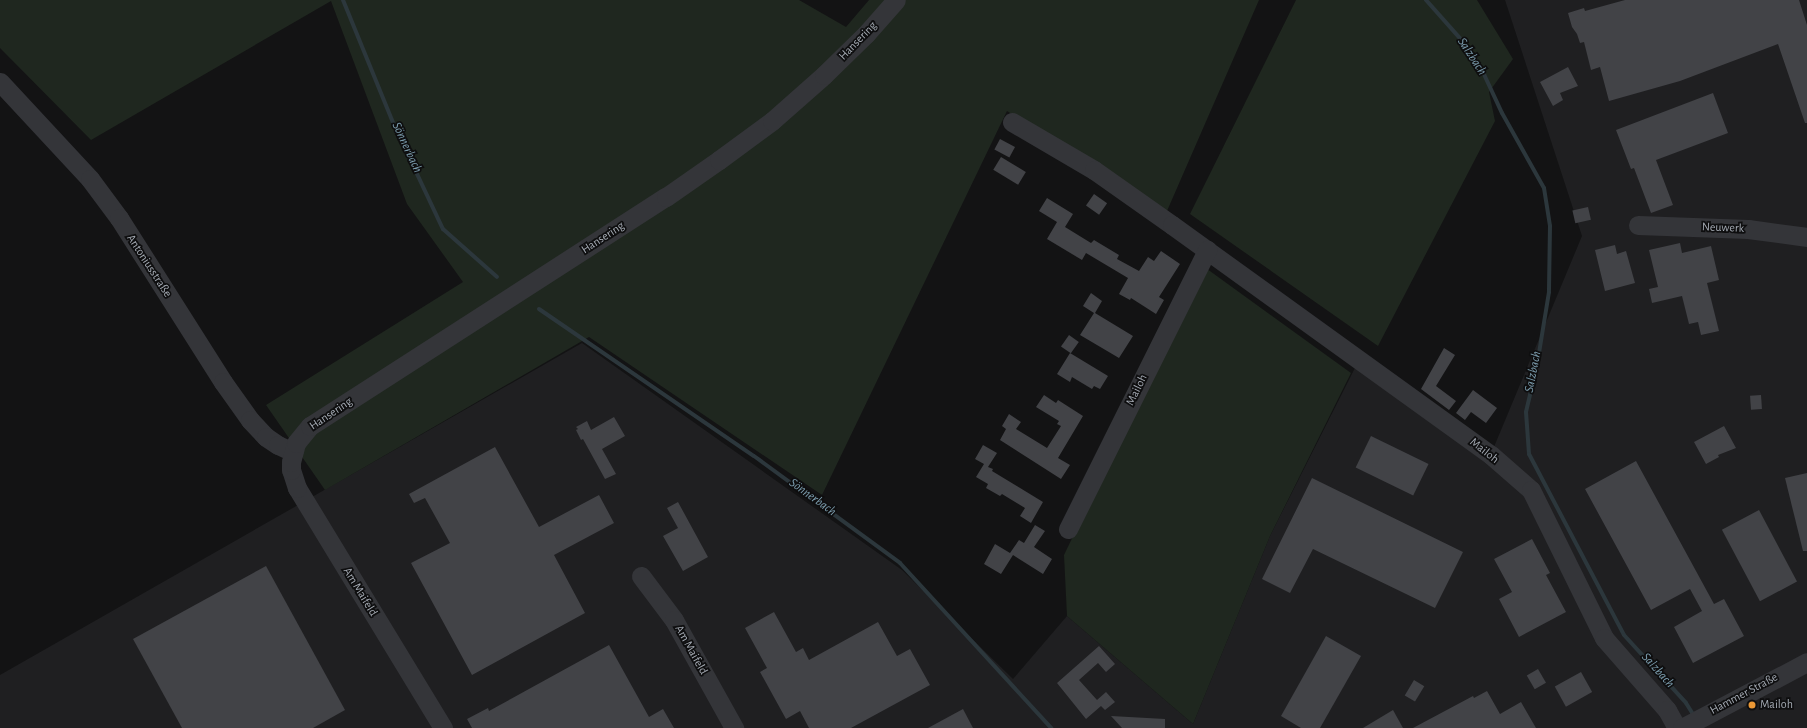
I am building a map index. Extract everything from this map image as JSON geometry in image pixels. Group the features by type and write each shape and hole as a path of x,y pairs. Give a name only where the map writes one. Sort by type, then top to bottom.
{"street":[{"name":"Hansering","path":"293,452 296,443 310,426 666,197 772,121 824,75 866,34 896,0"},
{"name":"Antoniusstraße","path":"0,82 90,179 119,218 223,382 250,420 266,437 293,452"},
{"name":"Mailoh","path":"1012,122 1094,170 1207,250 1491,455 1531,490 1604,638 1682,727"},
{"name":"Neuwerk","path":"1638,225 1748,229 1807,237"},
{"name":"Mailoh","path":"1068,529 1207,250"},
{"name":"Am Maifeld","path":"293,452 291,470 296,488 443,728"},
{"name":"Am Maifeld","path":"641,576 674,620 734,728"},
{"name":"Hammer Straße","path":"1682,727 1807,662"}],"shaded area":[{"path":"0,0 799,0 846,27 869,0 1259,0 1167,211 1007,111 822,495 589,337 325,490 266,405 463,282 407,204 331,1 91,140 0,48"},
{"path":"1296,0 1477,0 1513,59 1489,92 1495,121 1378,346 1190,214"},
{"path":"1505,0 1807,0 1807,728 0,728 0,675 582,343 902,570 1013,679 1067,616 1193,724 1270,536 1359,360 1491,454 1582,236"},
{"path":"1203,266 1351,373 1270,536 1193,724 1067,616 1064,555"}],"building":[{"path":"1625,0 1799,0 1807,25 1807,123 1805,123 1778,44 1680,81 1609,101 1600,67 1591,70 1584,42 1580,43 1577,34 1572,27 1568,13 1584,8 1585,11"},
{"path":"1568,67 1578,86 1560,93 1563,100 1553,106 1540,82"},
{"path":"1713,93 1728,133 1656,160 1673,205 1651,213 1634,168 1631,169 1616,130"},
{"path":"1000,139 1015,147 1009,158 994,150"},
{"path":"1001,157 1026,172 1018,185 993,170"},
{"path":"1094,194 1107,203 1099,215 1086,205"},
{"path":"1047,198 1073,214 1065,227 1091,243 1094,240 1119,255 1117,259 1139,271 1148,257 1154,261 1161,251 1180,264 1159,297 1164,300 1156,314 1131,298 1130,300 1119,294 1128,278 1086,253 1082,260 1047,239 1057,222 1039,211"},
{"path":"1588,207 1591,220 1575,223 1572,211"},
{"path":"1680,243 1682,253 1711,246 1719,280 1707,283 1719,331 1701,335 1698,322 1689,324 1682,296 1652,303 1649,289 1658,287 1649,250"},
{"path":"1615,245 1617,254 1626,251 1635,283 1605,291 1595,250"},
{"path":"1091,293 1102,301 1095,313 1133,336 1119,358 1080,335 1094,313 1083,306"},
{"path":"1069,335 1079,342 1071,353 1061,346"},
{"path":"1444,348 1455,355 1436,386 1456,401 1449,410 1421,389"},
{"path":"1070,353 1108,376 1100,389 1094,386 1092,389 1072,377 1070,382 1057,374"},
{"path":"1473,390 1497,408 1486,423 1471,412 1465,420 1456,413"},
{"path":"1044,395 1056,403 1058,400 1083,416 1058,458 1070,465 1061,479 1000,440 1006,429 1002,426 1009,414 1021,422 1016,429 1047,448 1061,426 1057,424 1059,421 1036,407"},
{"path":"1761,395 1762,409 1751,410 1750,396"},
{"path":"614,417 625,436 602,449 616,474 605,479 583,439 581,440 576,427 587,421 591,430"},
{"path":"1724,426 1736,448 1718,455 1719,457 1706,464 1694,442"},
{"path":"1371,436 1429,464 1413,496 1356,467"},
{"path":"983,445 997,453 988,467 993,469 992,471 1043,502 1031,523 1020,516 1025,508 1002,494 1000,496 986,488 988,484 976,477 984,464 975,459"},
{"path":"495,447 539,527 599,495 614,523 554,555 585,613 472,675 411,563 450,543 425,498 414,503 409,494"},
{"path":"1636,461 1714,604 1724,599 1744,636 1693,663 1674,627 1702,611 1690,589 1651,610 1585,489"},
{"path":"1807,473 1807,551 1803,551 1785,478"},
{"path":"1312,478 1463,552 1435,608 1313,549 1290,593 1262,579"},
{"path":"678,502 708,557 683,571 663,536 678,528 667,508"},
{"path":"1759,510 1797,582 1760,601 1722,530"},
{"path":"1035,525 1045,531 1034,547 1052,559 1043,574 1013,555 1001,574 984,564 995,544 1010,553 1019,540 1024,543"},
{"path":"1532,539 1550,573 1546,575 1566,612 1519,637 1499,599 1512,592 1494,559"},
{"path":"266,566 345,710 313,728 182,728 133,639"},
{"path":"774,612 796,652 803,648 809,660 878,622 897,656 910,649 930,685 851,728 809,728 800,711 786,719 760,672 767,668 745,628"},
{"path":"1326,636 1361,656 1320,728 1301,728 1281,716"},
{"path":"609,645 649,717 663,709 674,728 472,728 467,719 488,708 489,711"},
{"path":"1099,646 1115,664 1106,672 1098,663 1079,680 1097,700 1106,692 1115,702 1105,710 1101,706 1086,719 1057,683"},
{"path":"1538,669 1546,683 1535,689 1527,676"},
{"path":"1581,672 1592,692 1566,707 1555,687"},
{"path":"1414,680 1424,686 1415,702 1405,695"},
{"path":"1487,691 1500,714 1521,702 1536,728 1413,728 1473,696 1474,698"},
{"path":"963,709 973,728 928,728"},
{"path":"1393,710 1403,728 1363,728"},
{"path":"1111,716 1165,719 1165,728 1122,728"}],"waterway":[{"name":"Sönnerbach","path":"343,0 394,125 443,229 497,277"},
{"name":"Salzbach","path":"1426,0 1466,45 1482,70 1502,113 1544,188 1550,226 1549,292 1537,365 1526,412 1529,454 1624,635 1686,703 1694,716"},
{"name":"Sönnerbach","path":"539,309 754,456 900,563 1051,728"}],"place":[{"name":"Mailoh","path":"1752,705"}]}
